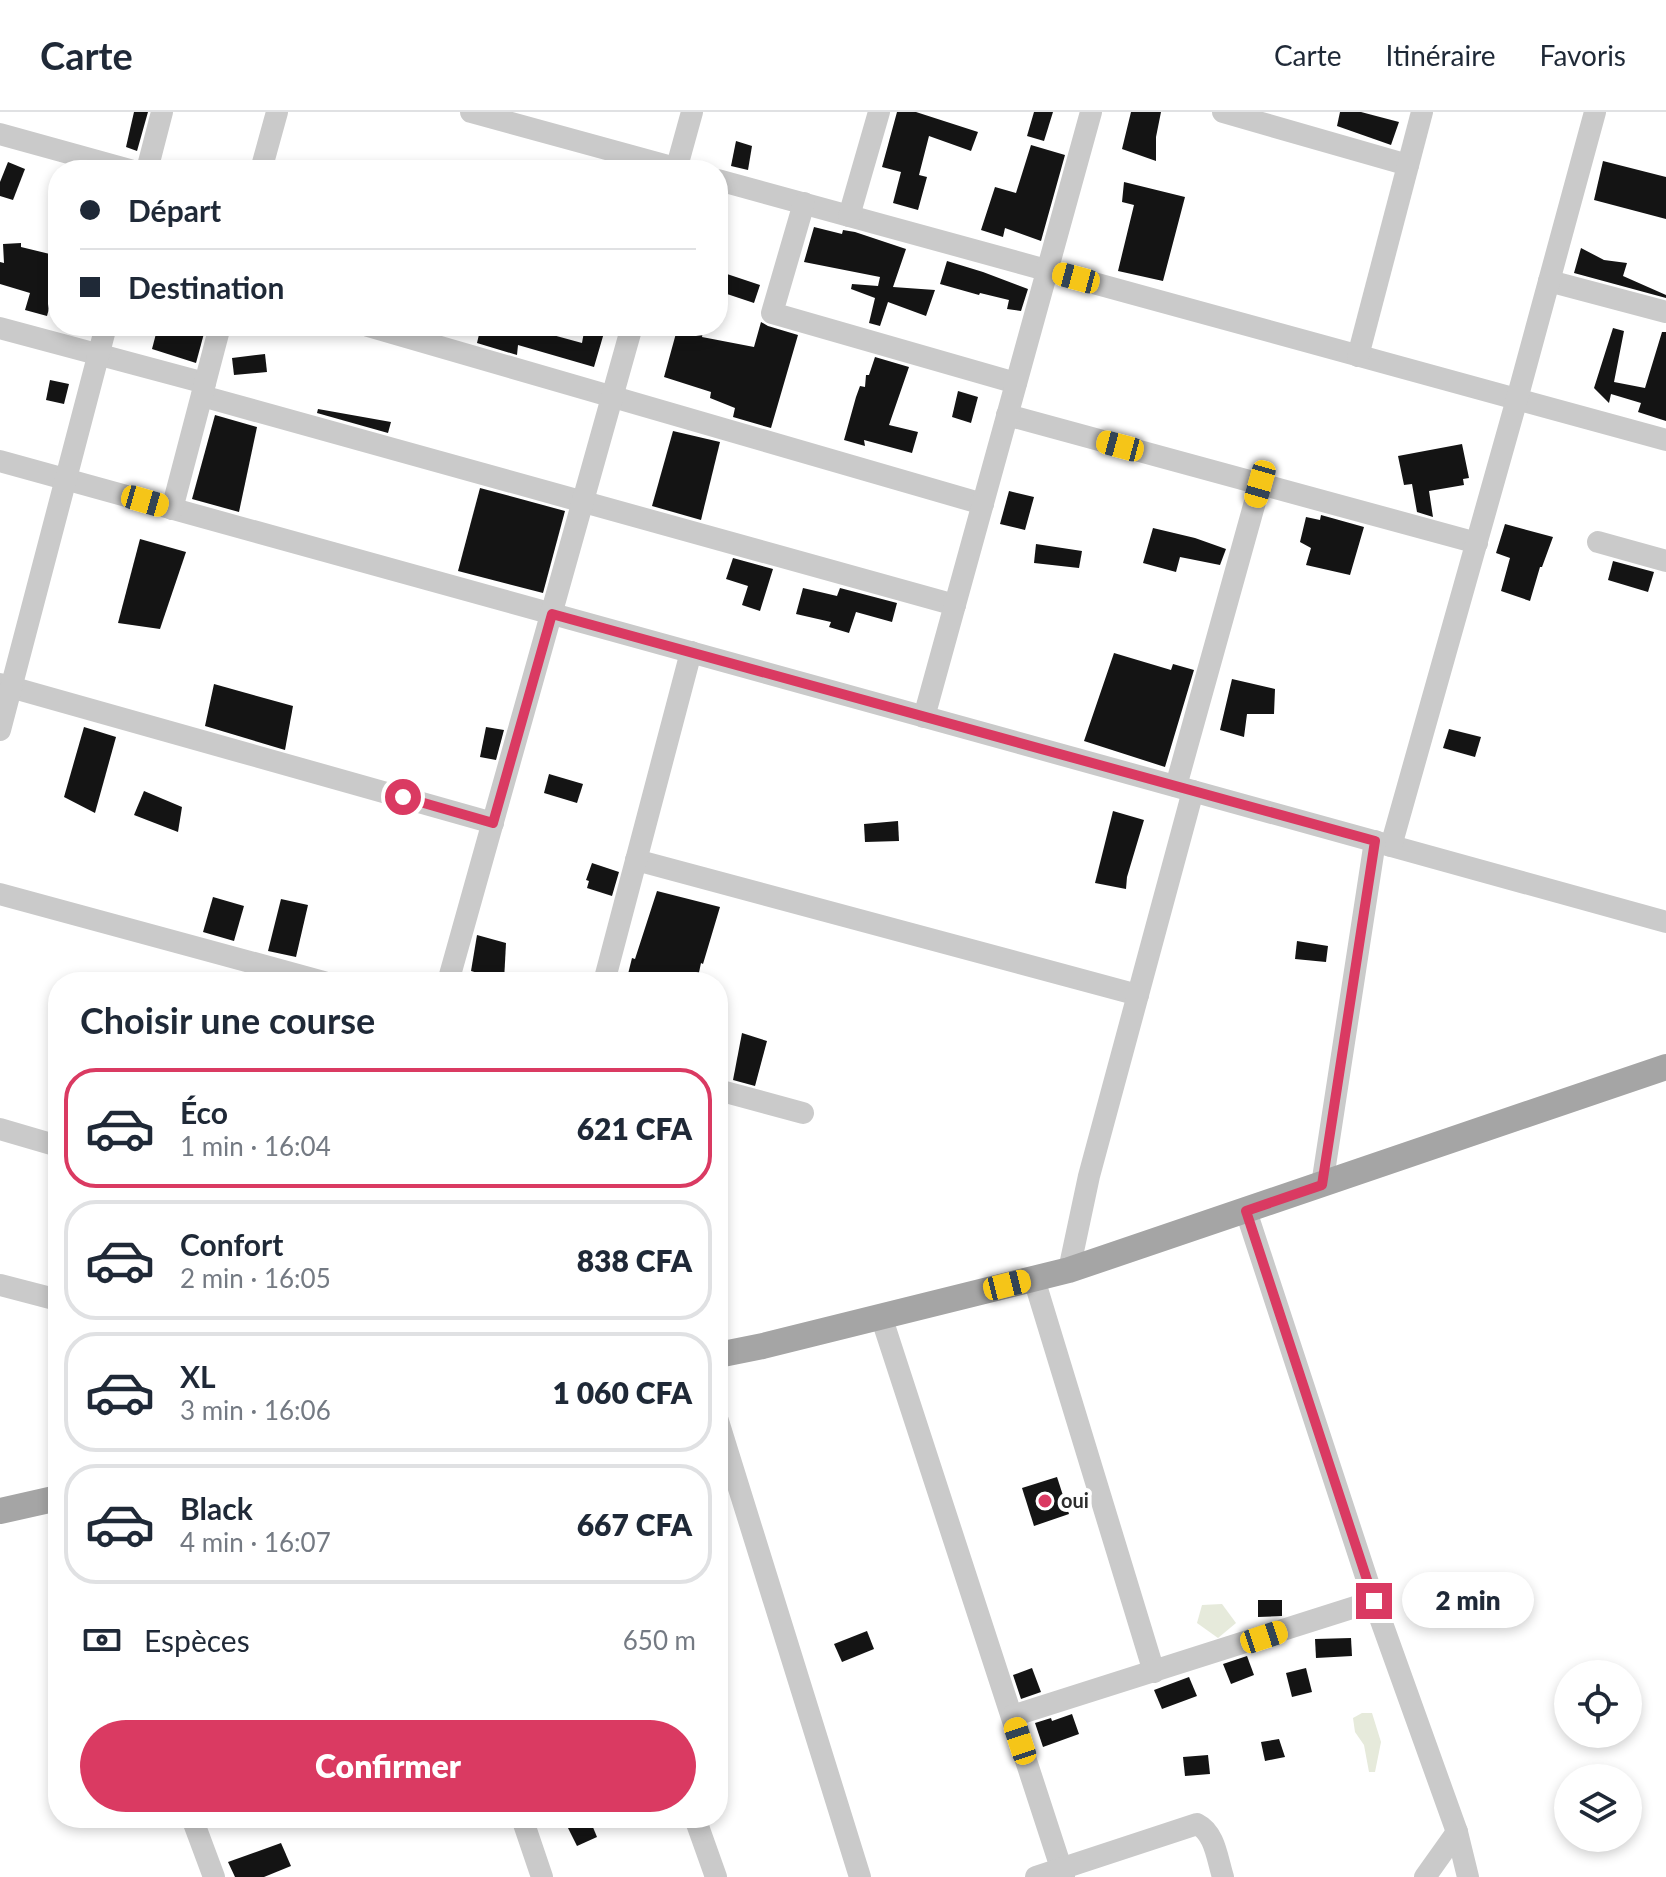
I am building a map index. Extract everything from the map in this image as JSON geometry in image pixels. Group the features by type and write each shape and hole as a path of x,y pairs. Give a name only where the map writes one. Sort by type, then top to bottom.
{"main road":[{"path":"728,1353 1069,1270 1666,1067"},
{"path":"0,1511 48,1500"}],"street":[{"path":"150,160 162,112"},
{"path":"264,160 277,112"},
{"path":"471,112 645,160"},
{"path":"680,160 692,112"},
{"path":"849,216 879,112"},
{"path":"924,717 1091,112"},
{"path":"1223,112 1408,165"},
{"path":"1358,356 1422,112"},
{"path":"1322,1185 1383,843 1477,543 1595,112"},
{"path":"0,134 94,160"},
{"path":"728,183 1666,440"},
{"path":"804,203 772,313 1016,383"},
{"path":"1549,281 1666,312"},
{"path":"0,328 99,354 204,389 583,501 955,605"},
{"path":"0,730 6,686 104,336"},
{"path":"172,509 217,336"},
{"path":"402,336 983,504"},
{"path":"451,972 629,336"},
{"path":"1007,415 1477,543"},
{"path":"0,461 1666,922"},
{"path":"1069,1270 1089,1176 1138,995 1184,789 1260,484"},
{"path":"1598,542 1666,561"},
{"path":"607,972 691,652"},
{"path":"6,686 493,823"},
{"path":"636,860 1138,995"},
{"path":"0,894 287,972"},
{"path":"728,1093 803,1113"},
{"path":"0,1129 48,1143"},
{"path":"1246,1211 1374,1601 1457,1832 1468,1877"},
{"path":"1034,1279 1154,1672"},
{"path":"0,1285 48,1297"},
{"path":"881,1316 1063,1873"},
{"path":"728,1453 860,1877"},
{"path":"1012,1716 1374,1601"},
{"path":"1036,1877 1063,1873 1197,1824 1206,1828 1211,1837 1223,1877"},
{"path":"196,1828 214,1877"},
{"path":"525,1828 542,1877"},
{"path":"699,1828 716,1877"},
{"path":"1425,1877 1457,1832"}],"shaded area":[{"path":"1222,1604 1236,1623 1218,1638 1197,1623 1202,1605"},
{"path":"1362,1713 1372,1713 1381,1742 1375,1772 1369,1772 1364,1745 1355,1732 1353,1718"}],"building":[{"path":"134,112 148,112 137,151 126,147"},
{"path":"897,112 916,112 978,132 971,151 929,136 919,175 927,177 918,210 893,203 901,172 882,167"},
{"path":"1034,112 1053,112 1044,141 1027,136"},
{"path":"1131,112 1161,112 1156,137 1156,161 1122,149"},
{"path":"1340,112 1361,112 1399,122 1391,145 1337,126"},
{"path":"736,141 752,146 748,170 731,166"},
{"path":"1031,145 1065,155 1041,241 1005,228 1003,237 981,230 995,187 1016,193"},
{"path":"1603,161 1666,177 1666,219 1594,200"},
{"path":"8,162 25,169 13,200 0,196 0,182"},
{"path":"1124,182 1185,197 1163,281 1118,271 1134,205 1122,202"},
{"path":"814,227 842,234 843,230 855,232 906,249 893,287 935,290 926,316 888,302 880,326 869,323 875,298 851,289 852,284 878,286 880,277 804,262"},
{"path":"21,243 21,247 48,254 47,316 25,310 30,293 0,284 0,262 4,263 3,244"},
{"path":"1581,248 1604,260 1627,263 1623,276 1666,295 1666,298 1574,273"},
{"path":"947,261 1028,289 1021,311 1007,309 1009,300 940,284"},
{"path":"728,274 760,285 754,303 728,294"},
{"path":"761,322 798,335 771,428 733,417 735,408 710,398 711,392 664,377 675,336 702,336 754,347"},
{"path":"1613,328 1624,331 1614,382 1645,388 1662,332 1666,332 1666,421 1638,412 1641,403 1611,394 1609,403 1594,388"},
{"path":"155,336 203,336 196,363 152,349"},
{"path":"479,336 556,336 582,343 583,336 603,336 594,367 518,345 517,355 477,343"},
{"path":"265,354 267,372 234,375 232,358"},
{"path":"875,357 909,367 889,425 918,432 912,453 864,440 865,446 844,440 860,386 865,387 866,375 869,375"},
{"path":"50,380 69,384 64,404 46,400"},
{"path":"958,391 978,397 971,423 952,417"},
{"path":"318,409 391,422 388,433 317,413"},
{"path":"215,415 257,427 239,512 192,499"},
{"path":"673,431 720,442 701,520 652,506"},
{"path":"1462,444 1469,478 1463,479 1464,485 1429,491 1433,517 1417,512 1412,484 1404,485 1398,456"},
{"path":"480,488 565,511 543,593 458,571"},
{"path":"1009,491 1034,497 1025,530 1000,524"},
{"path":"1321,515 1364,527 1350,575 1306,565 1311,548 1300,542 1306,517 1320,520"},
{"path":"1505,524 1553,537 1530,601 1501,591 1510,558 1496,553"},
{"path":"1153,528 1226,549 1220,565 1180,557 1176,572 1143,563"},
{"path":"140,539 186,552 160,629 118,623"},
{"path":"1036,544 1082,551 1079,568 1034,563"},
{"path":"733,558 773,569 760,611 742,605 748,586 726,579"},
{"path":"1613,561 1654,572 1648,592 1608,580"},
{"path":"803,588 837,596 840,588 897,603 892,622 856,612 849,633 829,627 831,622 796,614"},
{"path":"1114,653 1171,670 1173,664 1194,670 1165,767 1084,741"},
{"path":"1232,679 1275,689 1274,714 1247,714 1244,737 1220,730"},
{"path":"214,684 293,706 285,750 205,726"},
{"path":"84,727 116,737 95,813 64,797"},
{"path":"486,727 504,730 496,760 480,757"},
{"path":"1449,729 1481,737 1475,757 1443,748"},
{"path":"549,774 583,784 577,803 544,793"},
{"path":"144,791 182,807 178,832 134,815"},
{"path":"1113,811 1144,820 1126,889 1095,883"},
{"path":"898,821 899,841 865,842 864,824"},
{"path":"592,863 619,872 612,896 587,888 589,881 586,880"},
{"path":"657,891 720,907 699,972 628,972 632,958 635,959"},
{"path":"213,897 244,906 234,941 203,932"},
{"path":"281,899 308,905 296,957 268,951"},
{"path":"477,935 506,943 504,972 471,971"},
{"path":"1297,941 1328,946 1326,962 1295,959"},
{"path":"742,1033 767,1041 755,1086 733,1080"},
{"name":"oui","path":"1057,1477 1069,1514 1034,1526 1022,1488"},
{"path":"1515,1580 1521,1598 1487,1611 1481,1593"},
{"path":"1258,1600 1282,1600 1282,1616 1258,1617"},
{"path":"867,1631 874,1649 842,1662 834,1644"},
{"path":"1351,1638 1352,1656 1316,1658 1315,1639"},
{"path":"1247,1656 1254,1675 1231,1684 1223,1664"},
{"path":"1032,1668 1041,1692 1021,1699 1013,1675"},
{"path":"1306,1668 1312,1692 1292,1697 1286,1673"},
{"path":"1189,1677 1197,1696 1162,1709 1154,1690"},
{"path":"1072,1714 1079,1734 1043,1747 1035,1723"},
{"path":"1279,1739 1285,1757 1265,1761 1261,1742"},
{"path":"1208,1755 1210,1774 1185,1776 1183,1757"},
{"path":"568,1828 593,1828 597,1837 577,1846"},
{"path":"281,1843 291,1866 264,1877 235,1877 228,1862"}],"place":[{"name":"oui","path":"1045,1501"}],"route":[{"path":"403,797 493,823 552,614 1375,841 1322,1185 1246,1211 1374,1601"}]}
